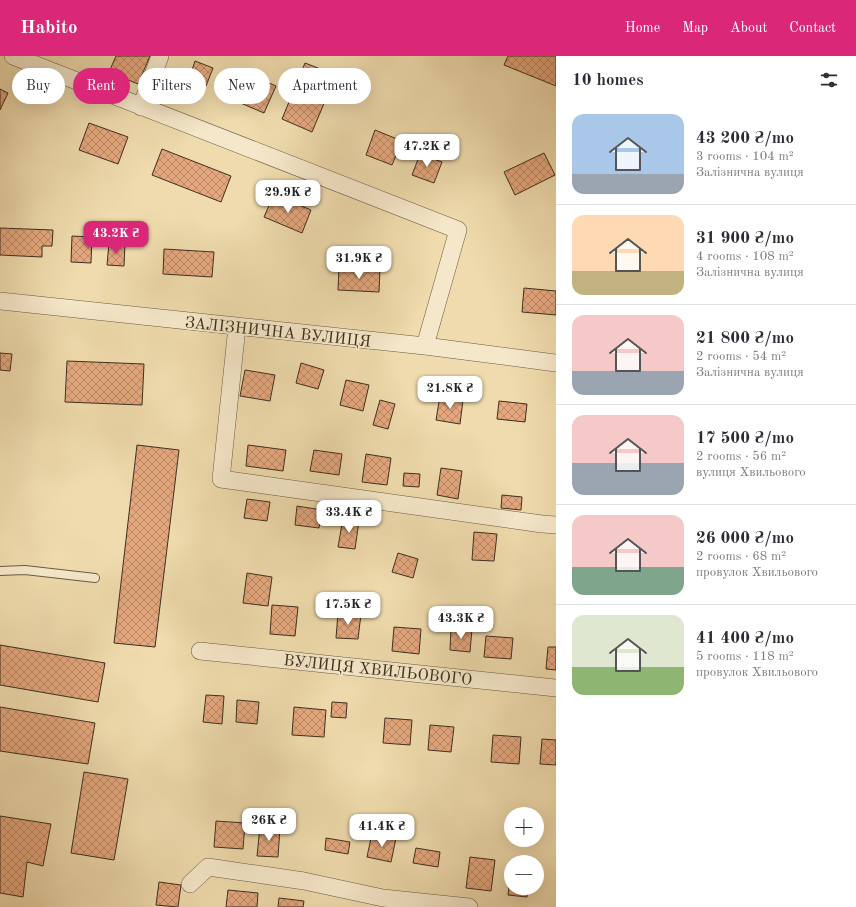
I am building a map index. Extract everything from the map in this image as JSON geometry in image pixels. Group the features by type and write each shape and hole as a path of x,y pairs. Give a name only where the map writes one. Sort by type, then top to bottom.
{"street":[{"path":"13,56 458,230 425,346"},
{"path":"141,107 160,56"},
{"name":"ЗАЛІЗНИЧНА ВУЛИЦЯ","path":"0,301 425,346 556,363"},
{"path":"238,327 222,479 556,525"},
{"name":"ВУЛИЦЯ ХВИЛЬОВОГО","path":"200,651 556,688"},
{"path":"190,884 208,867 304,881 383,902 469,907"}],"lane":[{"path":"0,571 25,570 95,578"}],"building":[{"path":"116,56 150,56 145,68 138,68 138,84 130,81 130,68 111,68"},
{"path":"508,56 556,56 556,86 504,65"},
{"path":"195,61 213,68 206,86 206,68 193,68"},
{"path":"305,63 318,68 303,68"},
{"path":"270,83 276,86 270,100"},
{"path":"0,89 8,93 0,110"},
{"path":"243,104 268,104 264,113"},
{"path":"288,104 324,104 312,132 282,119"},
{"path":"89,123 128,137 118,164 79,150"},
{"path":"375,130 402,141 392,165 366,155"},
{"path":"162,149 231,176 221,202 152,175"},
{"path":"544,153 555,175 515,195 504,172"},
{"path":"420,154 442,162 434,183 412,175"},
{"path":"274,194 311,210 302,233 264,217"},
{"path":"0,228 53,230 52,246 42,246 42,257 0,255"},
{"path":"72,236 92,237 91,263 71,262"},
{"path":"109,243 125,244 124,266 107,265"},
{"path":"164,249 214,252 212,277 163,274"},
{"path":"339,267 380,269 379,292 338,290"},
{"path":"524,288 556,291 556,315 522,312"},
{"path":"0,353 12,354 10,371 0,370"},
{"path":"67,361 144,364 142,405 65,402"},
{"path":"301,363 324,370 318,389 296,383"},
{"path":"245,370 275,375 270,401 240,396"},
{"path":"346,380 369,385 363,411 340,405"},
{"path":"440,396 463,400 460,424 436,420"},
{"path":"380,400 395,404 388,429 373,425"},
{"path":"499,401 527,404 525,422 497,419"},
{"path":"137,445 179,450 155,647 114,643"},
{"path":"248,445 286,450 283,471 246,466"},
{"path":"314,450 342,454 339,475 310,471"},
{"path":"366,454 391,458 387,485 362,482"},
{"path":"441,468 462,471 458,499 437,495"},
{"path":"404,473 420,474 419,487 403,486"},
{"path":"502,495 522,497 521,510 501,508"},
{"path":"247,499 270,502 267,521 244,518"},
{"path":"297,506 322,510 319,528 295,525"},
{"path":"343,518 359,521 355,549 338,547"},
{"path":"474,532 497,534 494,561 472,560"},
{"path":"398,553 418,559 413,578 392,572"},
{"path":"247,573 272,577 268,606 243,603"},
{"path":"272,605 298,607 295,636 270,634"},
{"path":"433,608 449,610 446,629 430,627"},
{"path":"338,613 361,614 358,639 336,638"},
{"path":"394,627 421,629 419,654 392,651"},
{"path":"451,628 472,629 470,652 450,650"},
{"path":"486,636 513,638 511,659 484,657"},
{"path":"0,645 105,663 98,702 0,685"},
{"path":"548,647 556,647 556,670 546,669"},
{"path":"206,695 224,696 222,724 203,722"},
{"path":"237,700 259,702 257,724 236,722"},
{"path":"332,702 347,703 346,718 331,717"},
{"path":"0,707 95,723 88,764 0,751"},
{"path":"294,707 326,710 324,737 292,735"},
{"path":"385,718 412,720 410,745 383,743"},
{"path":"430,725 454,727 451,752 428,750"},
{"path":"493,735 521,737 519,764 491,762"},
{"path":"542,739 556,740 556,765 540,764"},
{"path":"84,772 128,779 114,860 71,853"},
{"path":"0,816 51,824 43,866 27,862 23,897 0,893"},
{"path":"216,821 245,823 243,849 214,847"},
{"path":"260,826 280,828 278,857 257,856"},
{"path":"372,833 396,838 391,862 367,857"},
{"path":"326,838 350,842 348,854 325,850"},
{"path":"416,848 440,852 438,867 413,863"},
{"path":"470,857 495,860 491,891 466,888"},
{"path":"159,882 181,885 178,907 156,905"},
{"path":"228,890 258,893 257,907 226,907"},
{"path":"508,895 527,895 527,897"},
{"path":"279,898 304,901 303,907 278,907"}]}
